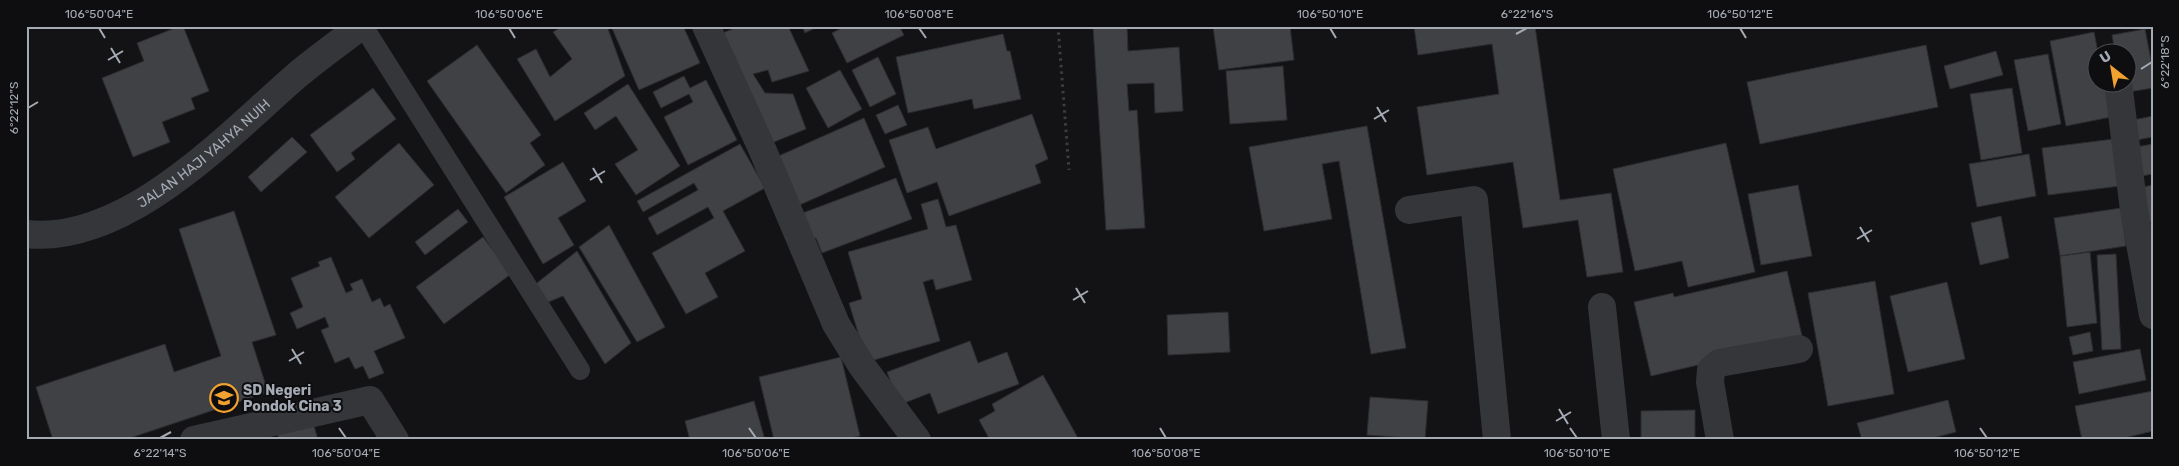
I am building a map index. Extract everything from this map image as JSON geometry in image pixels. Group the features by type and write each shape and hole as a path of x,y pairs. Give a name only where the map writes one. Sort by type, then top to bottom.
{"street":[{"name":"JALAN HAJI YAHYA NUIH","path":"26,234 66,232 95,224 130,209 179,178 240,128 296,76 362,26"},
{"path":"706,26 763,151 836,324 862,366 917,440"},
{"path":"2119,92 2134,210 2153,315"},
{"path":"1409,210 1474,200 1497,440"},
{"path":"1602,307 1616,440"},
{"path":"1720,440 1710,382 1711,370 1719,363 1799,349"},
{"path":"194,440 370,400 395,440"}],"lane":[{"path":"362,26 580,370"}],"path":[{"path":"1058,26 1069,170"}],"building":[{"path":"183,26 209,91 191,98 195,109 162,122 170,142 133,157 102,78 144,61 137,43"},
{"path":"563,26 607,26 625,76 555,121 517,59 536,49 550,77 572,59 553,32"},
{"path":"611,26 683,26 700,63 639,90"},
{"path":"740,26 788,26 809,71 772,82 768,70 753,74 765,93 793,94 806,129 764,146 715,36"},
{"path":"802,26 819,26 805,33"},
{"path":"846,26 899,26 904,35 847,63 832,33"},
{"path":"1093,26 1127,26 1128,51 1179,47 1183,111 1155,113 1154,83 1127,84 1129,111 1137,110 1145,228 1106,230"},
{"path":"1213,26 1290,26 1294,60 1219,70"},
{"path":"1414,26 1535,26 1560,200 1611,193 1623,272 1587,277 1578,220 1523,228 1513,162 1427,175 1417,107 1499,94 1492,44 1418,55"},
{"path":"2145,29 2153,71 2153,88 2136,91 2136,42 2113,42 2112,35"},
{"path":"2094,32 2096,42 2086,42 2086,92 2106,92 2111,117 2066,126 2050,41"},
{"path":"1003,34 1007,51 1010,51 1021,99 974,109 972,99 908,113 896,57"},
{"path":"477,45 541,135 530,143 545,165 506,193 427,81"},
{"path":"1926,45 1938,107 1760,144 1747,82"},
{"path":"1996,51 2003,75 1950,89 1944,66"},
{"path":"2048,54 2061,124 2028,131 2014,60"},
{"path":"878,57 896,94 870,107 852,70"},
{"path":"1283,66 1287,120 1230,124 1226,71"},
{"path":"840,70 862,109 828,128 806,88"},
{"path":"684,76 690,88 706,80 737,140 688,165 664,117 693,102 689,94 661,108 653,92"},
{"path":"628,84 680,166 636,195 615,164 638,150 616,116 595,130 584,113"},
{"path":"373,88 396,119 351,153 355,159 337,172 310,135"},
{"path":"2012,88 2022,153 1981,160 1970,94"},
{"path":"898,105 907,125 885,134 876,115"},
{"path":"1032,114 1048,159 1035,165 1041,183 949,216 937,182 907,193 889,140 928,127 936,149"},
{"path":"2153,116 2153,137 2136,140 2133,120"},
{"path":"864,118 885,167 795,207 774,158"},
{"path":"1367,126 1406,348 1371,354 1339,161 1322,164 1332,219 1264,231 1249,147"},
{"path":"292,137 307,152 261,192 248,177"},
{"path":"2114,139 2120,186 2048,195 2042,148"},
{"path":"399,143 434,185 369,238 335,197"},
{"path":"1726,143 1755,272 1688,287 1682,261 1635,271 1613,169"},
{"path":"740,144 765,188 723,211 745,251 705,273 718,297 686,314 652,253 714,218 708,207 657,235 648,218 698,190 694,183 643,212 637,201"},
{"path":"2153,144 2153,174 2141,176 2136,147"},
{"path":"2029,154 2036,196 1977,207 1969,164"},
{"path":"563,162 586,201 558,218 574,245 543,264 504,197"},
{"path":"896,178 912,219 822,253 816,238 809,240 800,214"},
{"path":"1798,185 1812,256 1761,265 1748,194"},
{"path":"2153,185 2153,222 2148,222 2143,187"},
{"path":"938,199 946,227 956,225 972,280 936,290 933,279 923,282 940,341 867,362 849,303 862,299 848,252 928,229 921,204"},
{"path":"2121,208 2126,246 2060,256 2054,218"},
{"path":"458,209 468,222 425,255 415,242"},
{"path":"234,211 276,335 252,342 268,392 124,440 53,440 36,387 165,344 174,372 221,356 179,229"},
{"path":"2001,216 2009,258 1980,265 1971,223"},
{"path":"609,225 665,327 637,342 579,247"},
{"path":"483,237 511,274 444,324 416,287"},
{"path":"577,251 631,343 605,364 563,296 546,303 532,287"},
{"path":"2090,252 2097,323 2067,327 2060,256"},
{"path":"2116,254 2121,349 2102,350 2097,255"},
{"path":"331,257 346,293 353,290 350,284 362,279 372,302 380,298 384,307 390,304 405,338 374,351 384,373 369,379 363,366 355,369 349,357 335,363 321,330 329,327 325,317 297,329 290,313 303,307 291,278 320,266 318,262"},
{"path":"1787,271 1802,336 1789,338 1758,351 1651,376 1634,302 1673,293 1674,297"},
{"path":"1875,281 1894,394 1828,406 1808,293"},
{"path":"1947,282 1965,359 1908,372 1890,296"},
{"path":"1228,312 1230,352 1168,355 1167,315"},
{"path":"2090,332 2093,351 2073,355 2069,337"},
{"path":"970,341 978,363 1007,352 1019,384 938,414 930,393 899,405 887,372"},
{"path":"2140,349 2146,380 2079,394 2073,362"},
{"path":"841,357 860,436 843,440 774,440 759,377"},
{"path":"1043,375 1079,440 990,440 979,420 995,411 992,404"},
{"path":"2153,391 2153,431 2116,440 2082,440 2075,406"},
{"path":"1370,397 1428,401 1425,439 1367,435"},
{"path":"1948,400 1956,432 1925,440 1862,440 1857,423"},
{"path":"754,401 765,440 690,440 685,421"},
{"path":"1695,410 1695,440 1641,440 1641,411"},
{"path":"311,415 318,440 279,440 275,425"}],"place":[{"name":"SD Negeri Pondok Cina 3","path":"224,398"}]}
